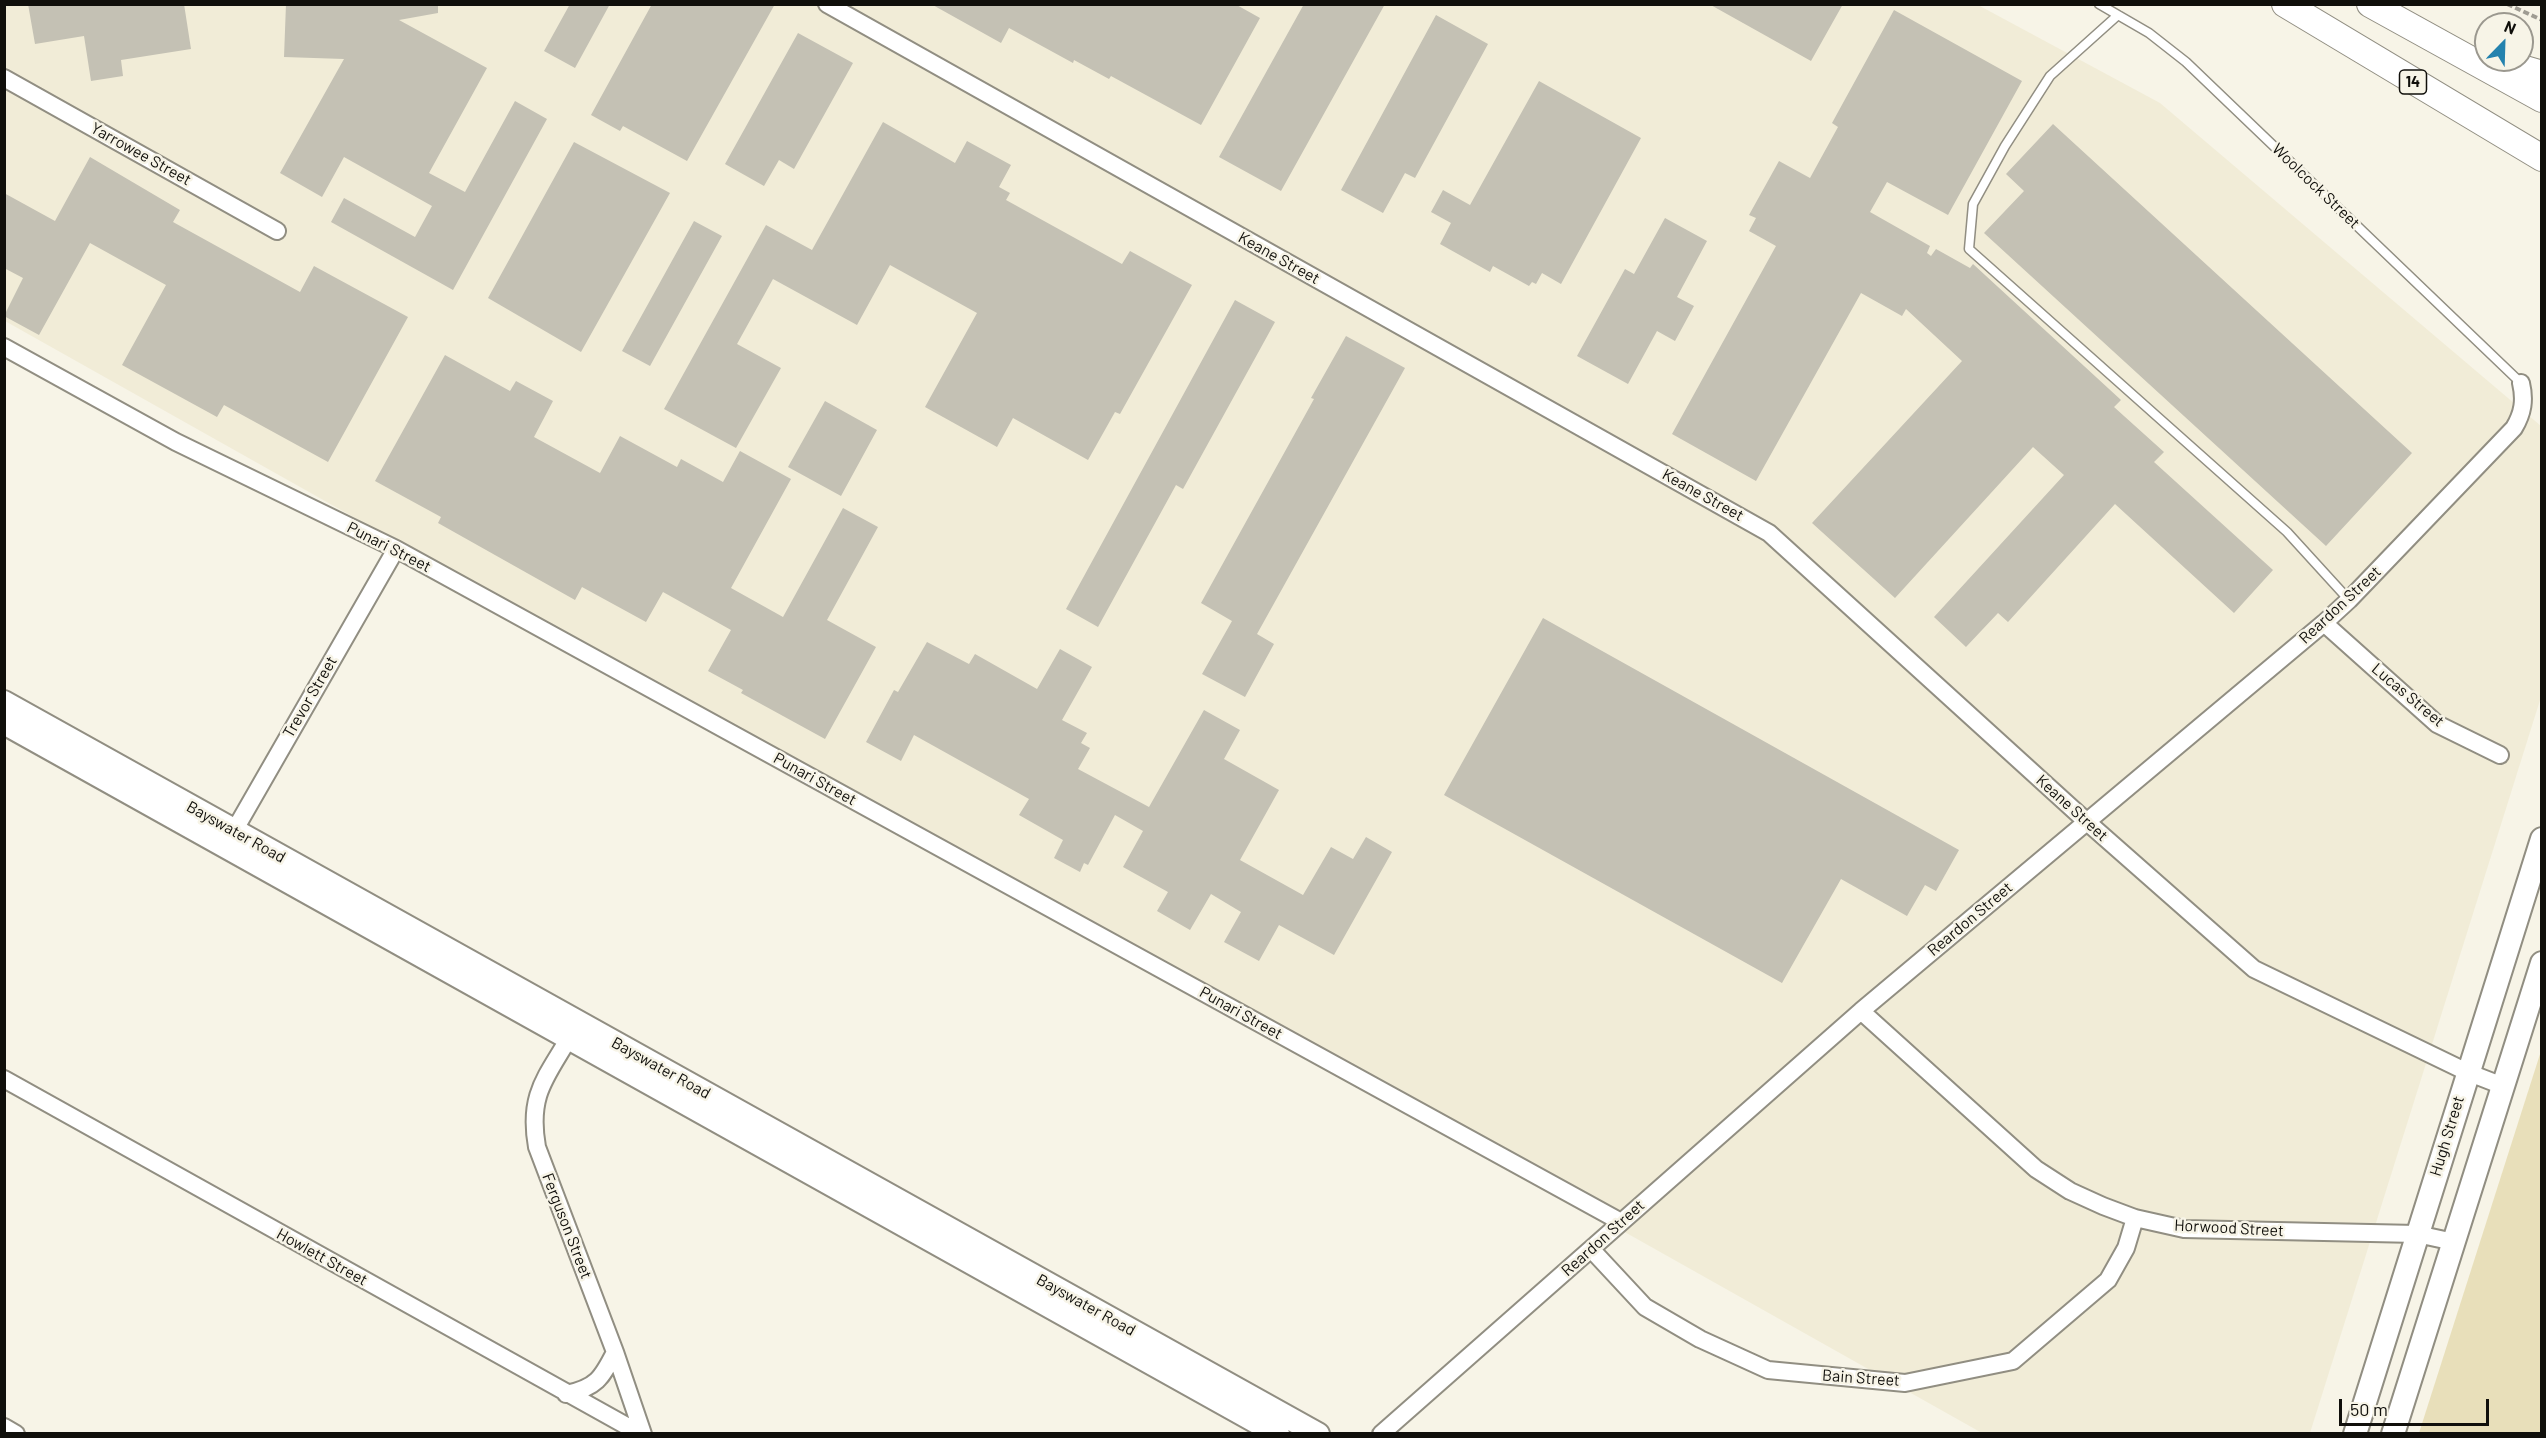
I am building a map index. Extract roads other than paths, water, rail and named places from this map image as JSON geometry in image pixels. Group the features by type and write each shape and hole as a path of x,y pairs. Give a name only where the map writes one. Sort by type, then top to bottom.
{"main road":[{"name":"14","path":"2285,4 2541,158"},
{"path":"2370,4 2541,99"},
{"path":"2447,46 2474,54"},
{"name":"Bayswater Road","path":"4,702 229,839"},
{"name":"Bayswater Road","path":"4,723 229,839 573,1030 1318,1434"},
{"name":"Hugh Street","path":"2355,1434 2541,839"},
{"path":"2393,1434 2541,963"},
{"name":"Bayswater Road","path":"573,1030 1278,1434"}],"street":[{"name":"Keane Street","path":"827,4 1769,533 2086,821 2254,969 2467,1072 2503,1086"},
{"name":"Yarrowee Street","path":"4,78 277,231"},
{"name":"Punari Street","path":"4,347 176,442 396,549 1621,1222"},
{"name":"Reardon Street","path":"1381,1434 1861,1011 2349,600 2514,428 2521,416 2524,397 2522,383"},
{"name":"Trevor Street","path":"229,839 396,549"},
{"name":"Lucas Street","path":"2324,623 2437,724 2500,755"},
{"name":"Horwood Street","path":"1861,1011 2036,1169 2070,1191 2135,1218 2184,1228 2417,1234 2454,1242"},
{"name":"Ferguson Street","path":"573,1030 540,1088 535,1103 534,1129 537,1147 615,1352 642,1434"},
{"name":"Howlett Street","path":"4,1079 566,1394 642,1434"},
{"name":"Bain Street","path":"1591,1249 1645,1307 1700,1339 1768,1370 1905,1383 2013,1361 2108,1280 2126,1248 2135,1218"},
{"path":"566,1394 586,1390 605,1373 615,1352"},
{"path":"4,1427 16,1434"}],"lane":[{"name":"Woolcock Street","path":"2099,4 2149,33 2186,62 2522,383"},
{"path":"2118,15 2050,76 2005,146 1973,204 1969,249 2287,532 2349,600"}]}
